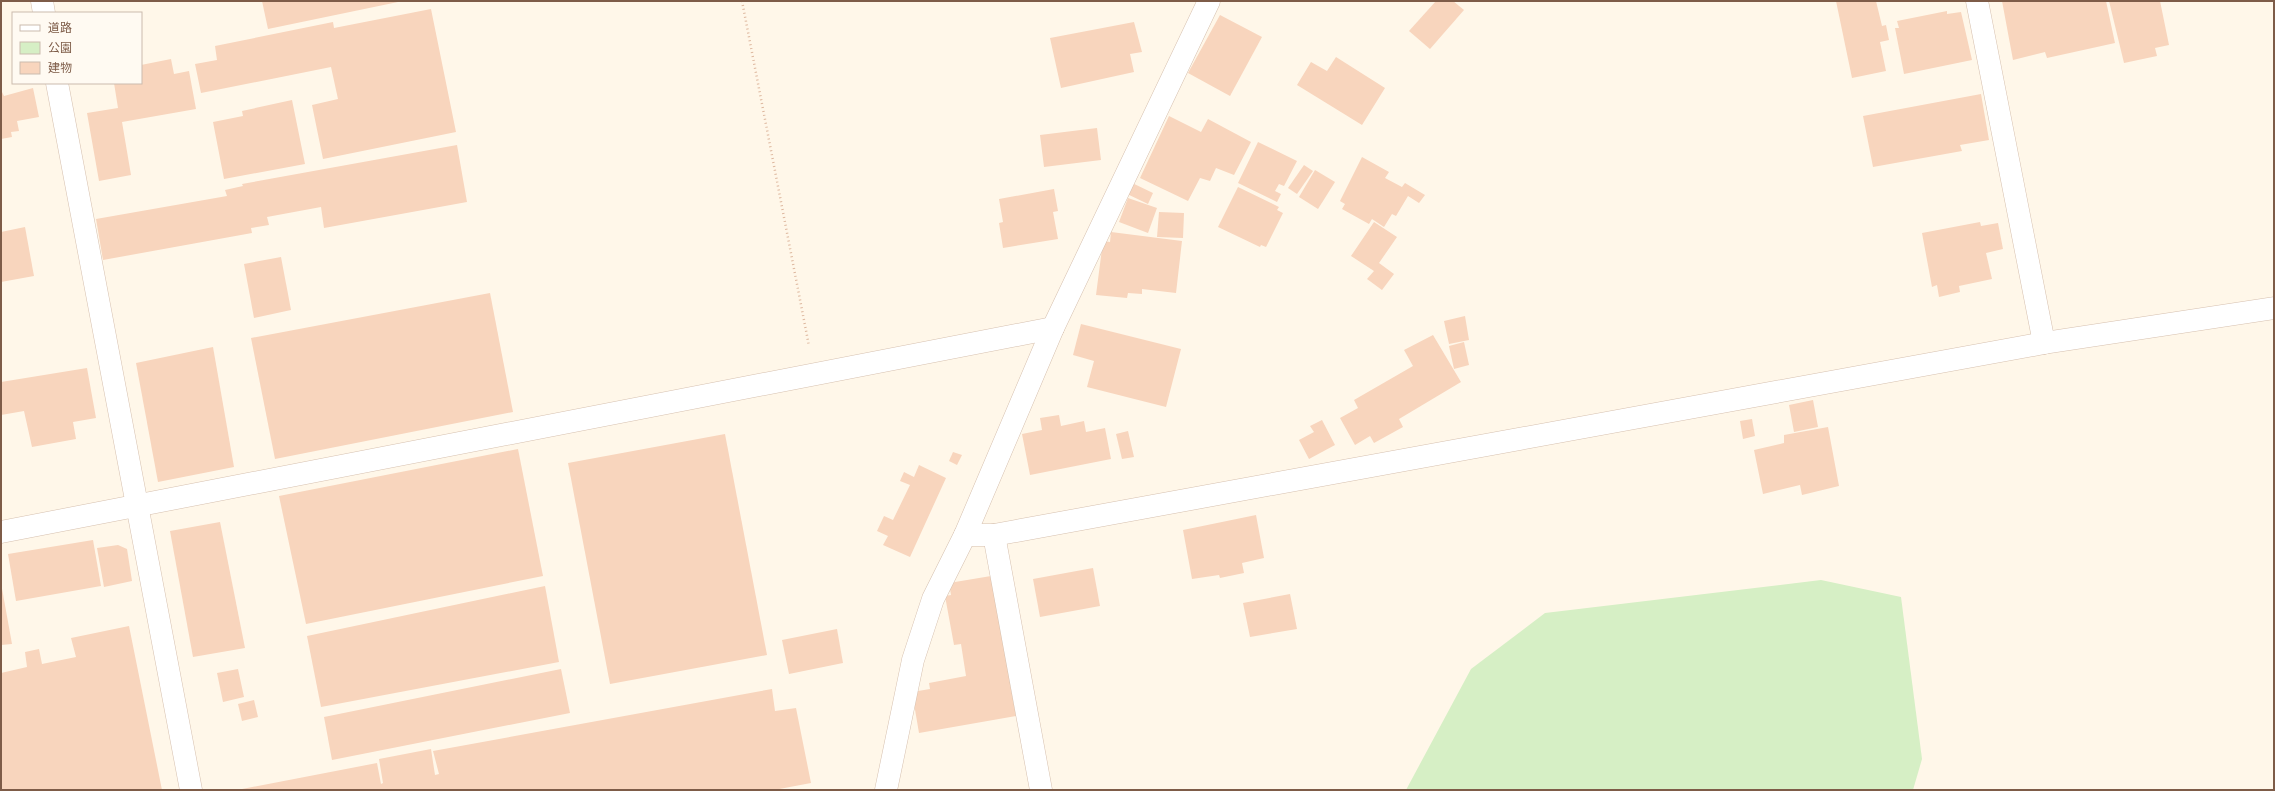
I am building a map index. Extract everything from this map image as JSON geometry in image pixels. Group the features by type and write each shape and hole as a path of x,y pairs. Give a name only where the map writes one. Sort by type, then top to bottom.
{"street":[{"path":"42,1 44,12"},
{"path":"886,790 913,660 933,599 965,535 1053,328 1209,1"},
{"path":"1977,1 2044,343"},
{"path":"57,84 136,507 191,790"},
{"path":"965,535 994,535 2044,343 2274,308"},
{"path":"1,532 1053,328"},
{"path":"994,535 1042,790"}],"path":[{"path":"742,1 814,374"}],"green space":[{"path":"1821,580 1901,597 1922,759 1913,790 1406,790 1471,669 1545,613"}],"building":[{"path":"262,1 398,1 398,2 268,29"},
{"path":"1436,1 1453,1 1464,10 1430,49 1409,31"},
{"path":"1836,1 1876,1 1882,26 1886,25 1889,40 1880,42 1886,71 1852,78"},
{"path":"2002,1 2106,1 2115,43 2047,58 2045,52 2013,60"},
{"path":"2109,1 2160,1 2169,45 2155,48 2157,56 2124,63"},
{"path":"431,9 456,132 323,159 312,105 338,99 331,67 201,93 195,64 217,60 215,46 333,22 334,28"},
{"path":"1947,11 1947,14 1961,12 1972,60 1904,74 1895,28 1899,28 1897,21"},
{"path":"1220,15 1262,37 1230,96 1188,73"},
{"path":"1134,22 1142,52 1130,54 1134,72 1061,88 1050,38"},
{"path":"1336,57 1385,88 1362,125 1297,85 1311,62 1327,71"},
{"path":"171,59 174,74 189,71 196,109 122,122 131,175 99,181 87,113 118,108 114,84 142,84 142,65"},
{"path":"33,88 39,117 17,121 19,131 11,132 12,137 1,139 1,90 4,96"},
{"path":"1981,94 1989,140 1960,145 1962,151 1873,167 1863,116"},
{"path":"292,100 305,164 224,179 213,122 243,116 242,111"},
{"path":"1169,116 1201,132 1208,119 1251,142 1234,175 1216,168 1210,181 1200,178 1188,201 1140,178"},
{"path":"1097,128 1101,160 1044,167 1040,135"},
{"path":"1258,142 1297,161 1284,186 1279,184 1275,191 1281,194 1277,202 1238,183"},
{"path":"457,145 467,202 324,228 321,207 267,217 269,225 251,228 252,233 103,260 96,219 227,196 225,190 243,186 242,184"},
{"path":"1362,157 1389,172 1385,178 1402,187 1405,183 1425,195 1419,203 1408,196 1396,216 1392,214 1384,227 1372,219 1369,224 1342,209 1345,204 1340,201"},
{"path":"1304,165 1313,171 1297,194 1288,188"},
{"path":"1315,170 1335,182 1318,209 1299,197"},
{"path":"1128,181 1153,193 1148,204 1123,192"},
{"path":"1238,187 1279,207 1277,210 1283,213 1266,247 1261,245 1260,247 1218,227"},
{"path":"1054,189 1058,211 1053,212 1058,239 1003,248 999,223 1003,222 999,199"},
{"path":"1128,198 1157,208 1148,233 1119,222"},
{"path":"1159,212 1184,213 1183,238 1157,237"},
{"path":"1374,222 1397,237 1379,263 1394,274 1382,290 1367,279 1374,271 1351,256"},
{"path":"1980,222 1981,226 1998,223 2003,249 1986,253 1992,279 1959,286 1960,292 1939,297 1937,285 1932,287 1922,233"},
{"path":"25,227 34,276 1,282 1,232"},
{"path":"1111,232 1182,241 1176,293 1142,289 1142,294 1128,293 1127,298 1096,295 1103,241 1110,242"},
{"path":"281,257 291,310 254,318 244,264"},
{"path":"490,293 513,412 275,459 251,338"},
{"path":"1465,316 1469,340 1449,344 1444,321"},
{"path":"1081,324 1181,349 1166,407 1087,387 1094,361 1073,355"},
{"path":"1433,335 1461,382 1399,419 1403,427 1374,443 1370,436 1355,445 1340,418 1358,408 1354,400 1413,366 1404,350"},
{"path":"1464,342 1469,365 1454,369 1449,346"},
{"path":"213,347 234,467 158,482 136,363"},
{"path":"87,368 96,418 73,422 76,439 32,447 24,411 1,415 1,382"},
{"path":"1813,400 1818,427 1794,432 1789,405"},
{"path":"1059,415 1061,426 1084,421 1086,432 1105,428 1111,459 1030,475 1022,434 1042,430 1040,418"},
{"path":"1752,419 1755,436 1743,439 1740,421"},
{"path":"1322,420 1335,445 1309,459 1299,440 1314,432 1310,426"},
{"path":"1828,427 1839,486 1802,495 1800,485 1763,494 1754,450 1784,443 1784,435"},
{"path":"1128,431 1134,457 1122,459 1116,434"},
{"path":"725,434 767,655 610,684 568,463"},
{"path":"518,449 543,576 306,624 279,496"},
{"path":"953,452 962,455 957,465 949,461"},
{"path":"919,465 946,478 910,557 883,545 888,536 877,531 884,516 893,520 910,485 900,481 904,472 914,477"},
{"path":"1256,515 1264,558 1242,563 1244,573 1220,578 1219,575 1192,579 1183,530"},
{"path":"220,522 245,648 193,657 170,531"},
{"path":"93,540 101,586 16,601 8,554"},
{"path":"118,545 127,549 132,581 104,587 97,548"},
{"path":"1093,568 1100,606 1040,617 1033,579"},
{"path":"991,576 1016,716 919,733 912,692 930,689 929,683 966,676 961,644 954,645 945,596 951,595 949,583"},
{"path":"1,583 12,644 1,645"},
{"path":"545,586 559,662 321,707 307,636"},
{"path":"1290,594 1297,629 1250,637 1243,603"},
{"path":"129,626 162,790 1,790 1,673 27,667 25,652 39,649 42,664 76,657 71,638"},
{"path":"837,629 843,663 789,674 782,640"},
{"path":"238,669 244,697 223,702 217,673"},
{"path":"561,669 570,713 332,760 324,717"},
{"path":"772,689 775,711 796,708 811,783 774,790 237,790 377,763 381,784 383,783 379,759 431,749 435,775 439,774 433,751"},
{"path":"254,700 258,717 242,721 238,704"}]}
